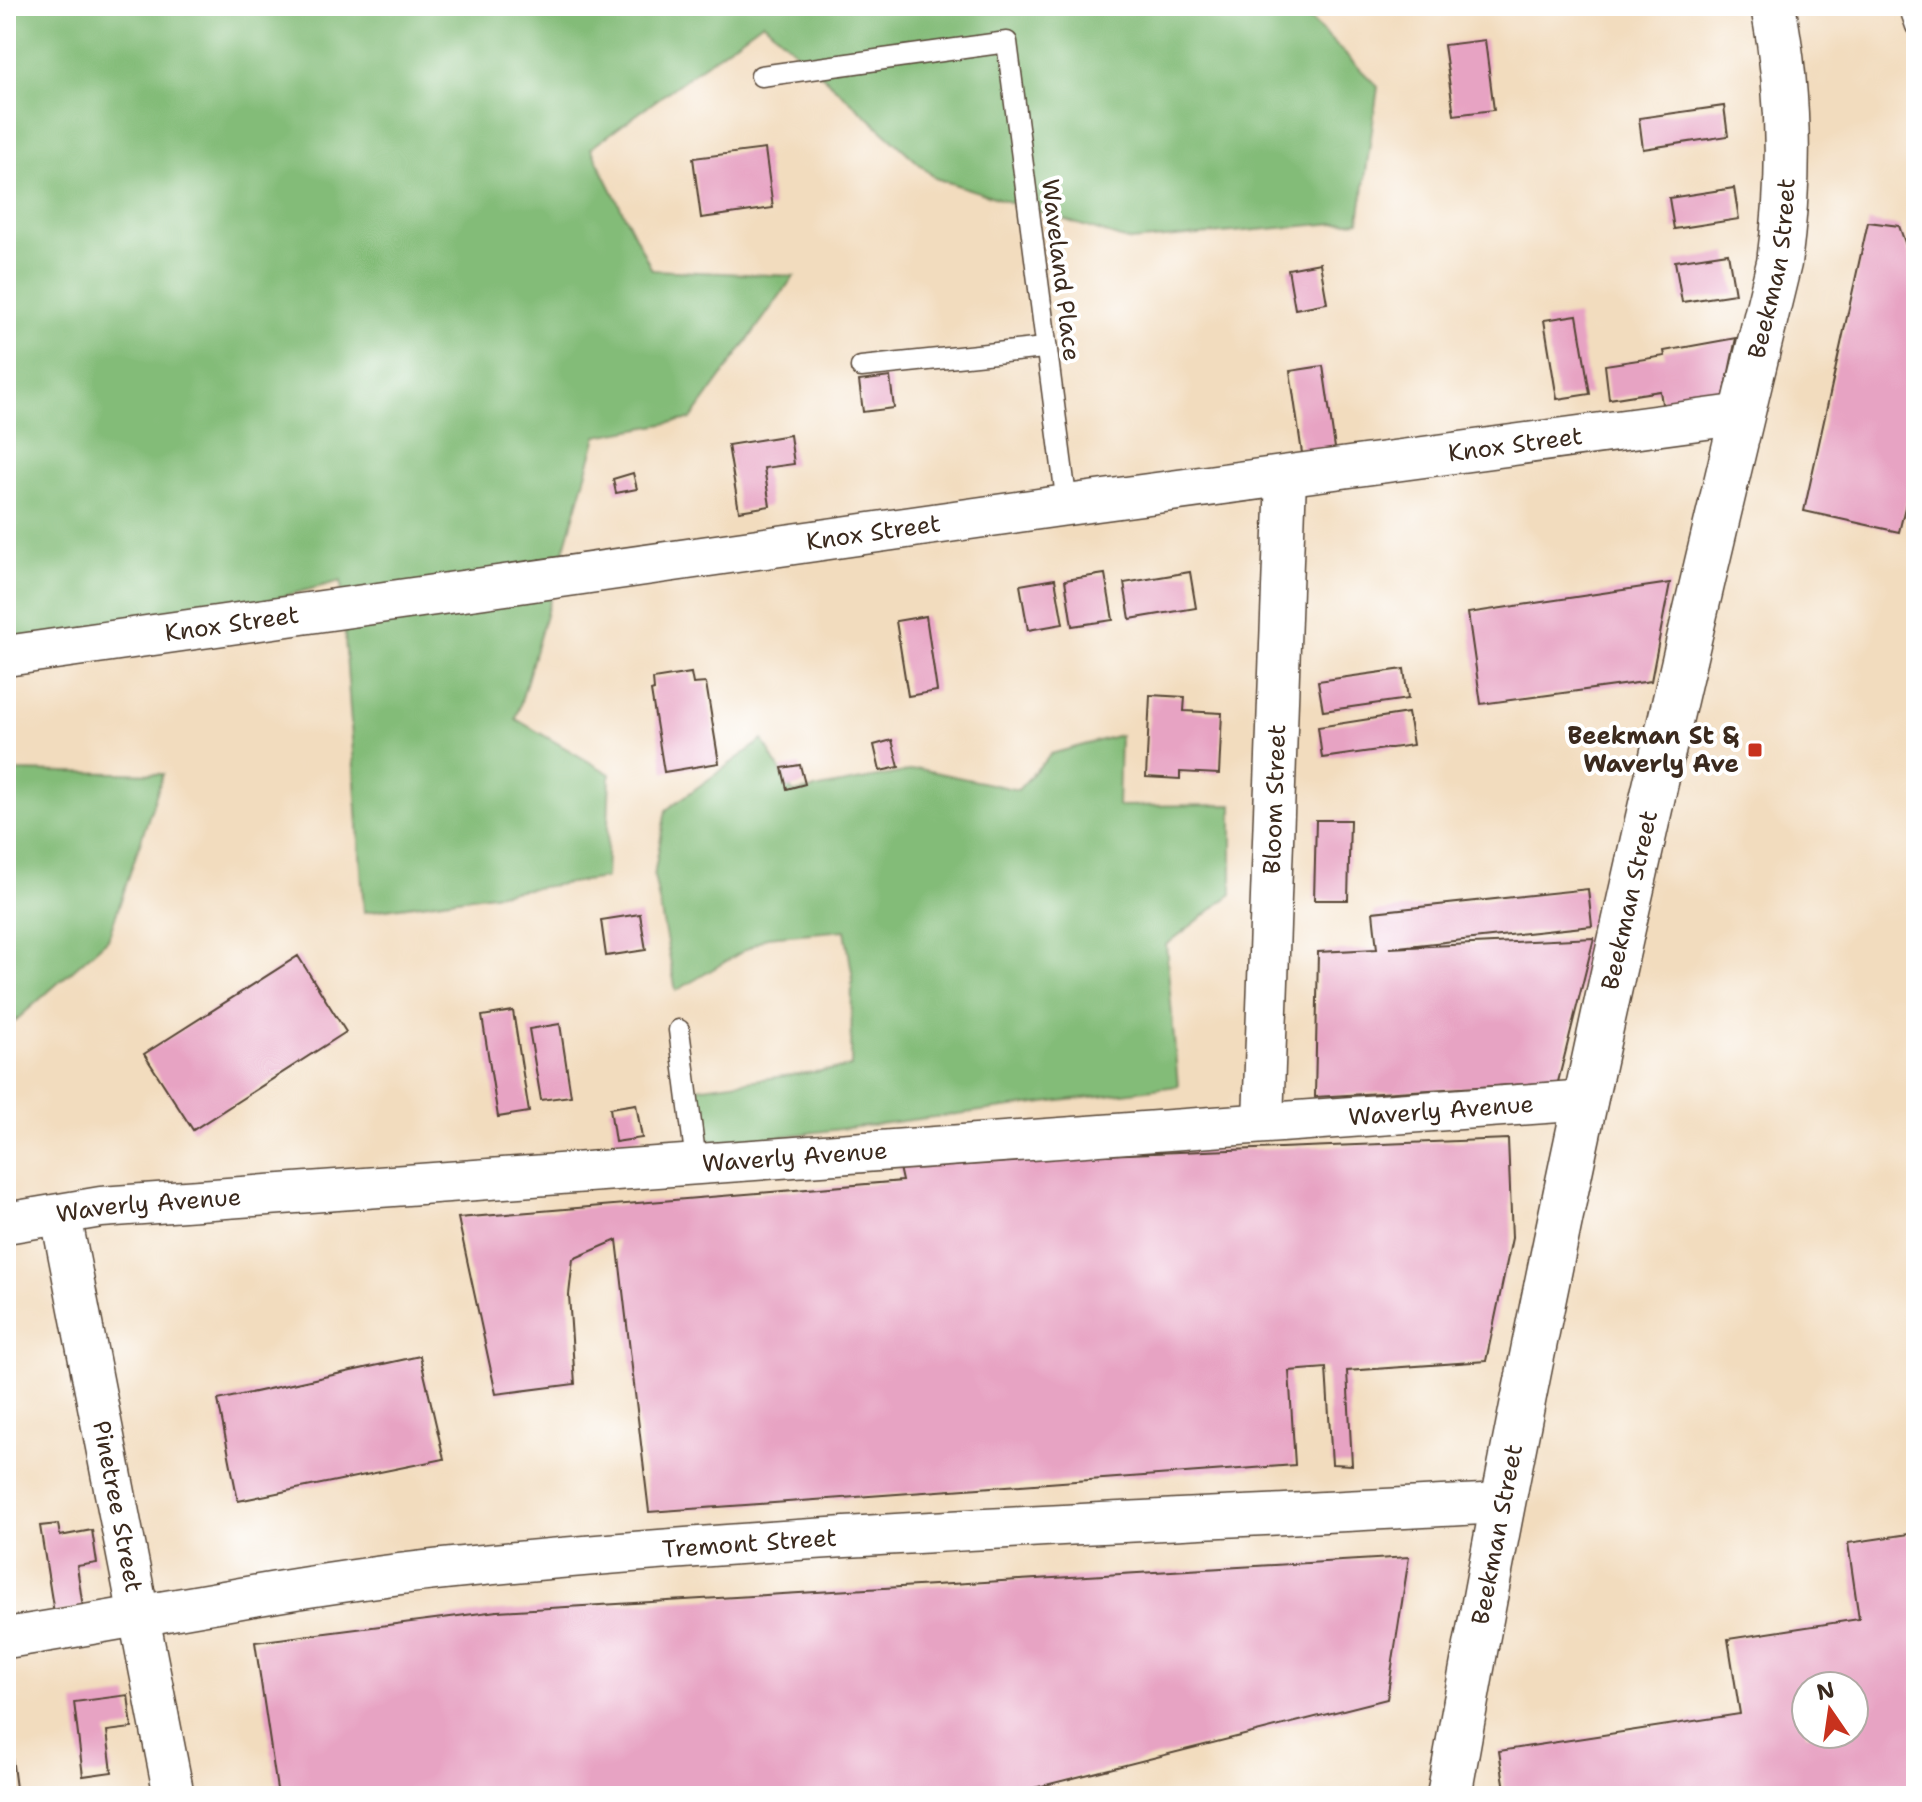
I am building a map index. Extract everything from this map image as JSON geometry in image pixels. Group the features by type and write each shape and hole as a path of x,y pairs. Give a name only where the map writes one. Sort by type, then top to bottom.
{"main road":[{"name":"Beekman Street","path":"1449,1796 1500,1503 1587,1100 1779,263 1787,203 1788,116 1784,60 1773,6"}],"street":[{"name":"Knox Street","path":"6,656 1067,505 1743,414"},
{"name":"Bloom Street","path":"1263,1121 1286,477"},
{"name":"Waverly Avenue","path":"6,1223 101,1207 1587,1100"},
{"name":"Pinetree Street","path":"61,1216 174,1796"},
{"name":"Tremont Street","path":"6,1638 372,1577 500,1564 880,1537 1500,1503"}],"lane":[{"path":"1909,6 1916,26"},
{"name":"Waveland Place","path":"761,76 1007,42 1044,348 1067,505"},
{"path":"861,367 1044,348"},
{"path":"679,1030 696,1162"}],"green space":[{"path":"6,6 1297,6 1378,87 1359,221 1130,241 935,178 763,22 591,148 652,270 794,276 691,419 597,436 516,719 610,774 606,878 364,912 341,581 182,623 6,659"},
{"path":"1120,735 1118,806 1232,805 1232,894 1166,945 1178,1086 706,1146 695,1088 851,1067 852,972 845,930 767,937 676,991 654,875 666,810 763,740 793,793 920,769 1018,790 1051,754"},
{"path":"6,748 15,771 163,774 108,939 6,1029"}],"building":[{"path":"1485,40 1494,110 1454,115 1444,45"},
{"path":"1724,106 1728,136 1643,149 1639,118"},
{"path":"765,149 773,208 701,218 693,158"},
{"path":"1734,188 1739,219 1674,229 1669,198"},
{"path":"1868,222 1899,226 1916,273 1916,462 1899,532 1804,511"},
{"path":"1728,253 1735,294 1682,302 1675,261"},
{"path":"1320,263 1327,303 1295,309 1288,269"},
{"path":"1577,315 1590,394 1557,399 1544,320"},
{"path":"1736,338 1723,401 1663,410 1660,391 1609,399 1605,365 1665,356 1664,351"},
{"path":"1323,366 1336,455 1303,460 1290,371"},
{"path":"890,377 894,408 863,412 859,381"},
{"path":"790,435 794,464 764,468 770,506 739,511 728,445"},
{"path":"633,473 637,489 616,493 613,479"},
{"path":"1190,572 1196,608 1130,619 1124,583"},
{"path":"1105,574 1113,620 1072,626 1065,580"},
{"path":"1055,579 1063,624 1028,630 1020,585"},
{"path":"1670,583 1651,681 1481,704 1468,613"},
{"path":"926,616 937,691 908,696 896,621"},
{"path":"1404,669 1408,699 1323,711 1318,681"},
{"path":"691,673 693,684 706,683 719,763 664,772 651,691 654,690 653,679"},
{"path":"1150,695 1185,697 1184,711 1222,713 1219,774 1180,772 1180,779 1146,777"},
{"path":"1408,713 1413,745 1322,758 1318,727"},
{"path":"892,740 899,767 880,771 874,745"},
{"path":"800,765 805,784 787,789 782,768"},
{"path":"1316,820 1350,820 1348,900 1314,900"},
{"path":"1588,889 1592,926 1389,948 1594,938 1558,1082 1315,1097 1318,952 1377,949 1373,912"},
{"path":"640,914 646,950 606,956 601,920"},
{"path":"298,956 346,1032 193,1130 144,1054"},
{"path":"513,1011 529,1112 498,1117 482,1016"},
{"path":"560,1024 571,1096 541,1100 529,1029"},
{"path":"636,1104 642,1138 615,1142 610,1108"},
{"path":"1508,1139 1512,1238 1486,1361 1347,1371 1352,1465 1332,1464 1326,1368 1289,1371 1295,1465 649,1512 617,1240 573,1259 569,1295 575,1384 496,1394 458,1218 902,1181 898,1163"},
{"path":"420,1356 444,1459 238,1501 218,1400"},
{"path":"58,1524 60,1536 92,1530 97,1563 77,1566 83,1608 54,1613 40,1526"},
{"path":"1916,1533 1916,1796 1506,1796 1499,1751 1740,1714 1728,1639 1859,1619 1848,1543"},
{"path":"1409,1557 1387,1699 1002,1796 278,1796 255,1642 497,1611"},
{"path":"128,1695 132,1728 107,1731 112,1772 83,1776 74,1702"},
{"path":"8,1726 17,1796 6,1796"}],"place":[{"name":"Beekman St & Waverly Ave","path":"1755,750"}]}
